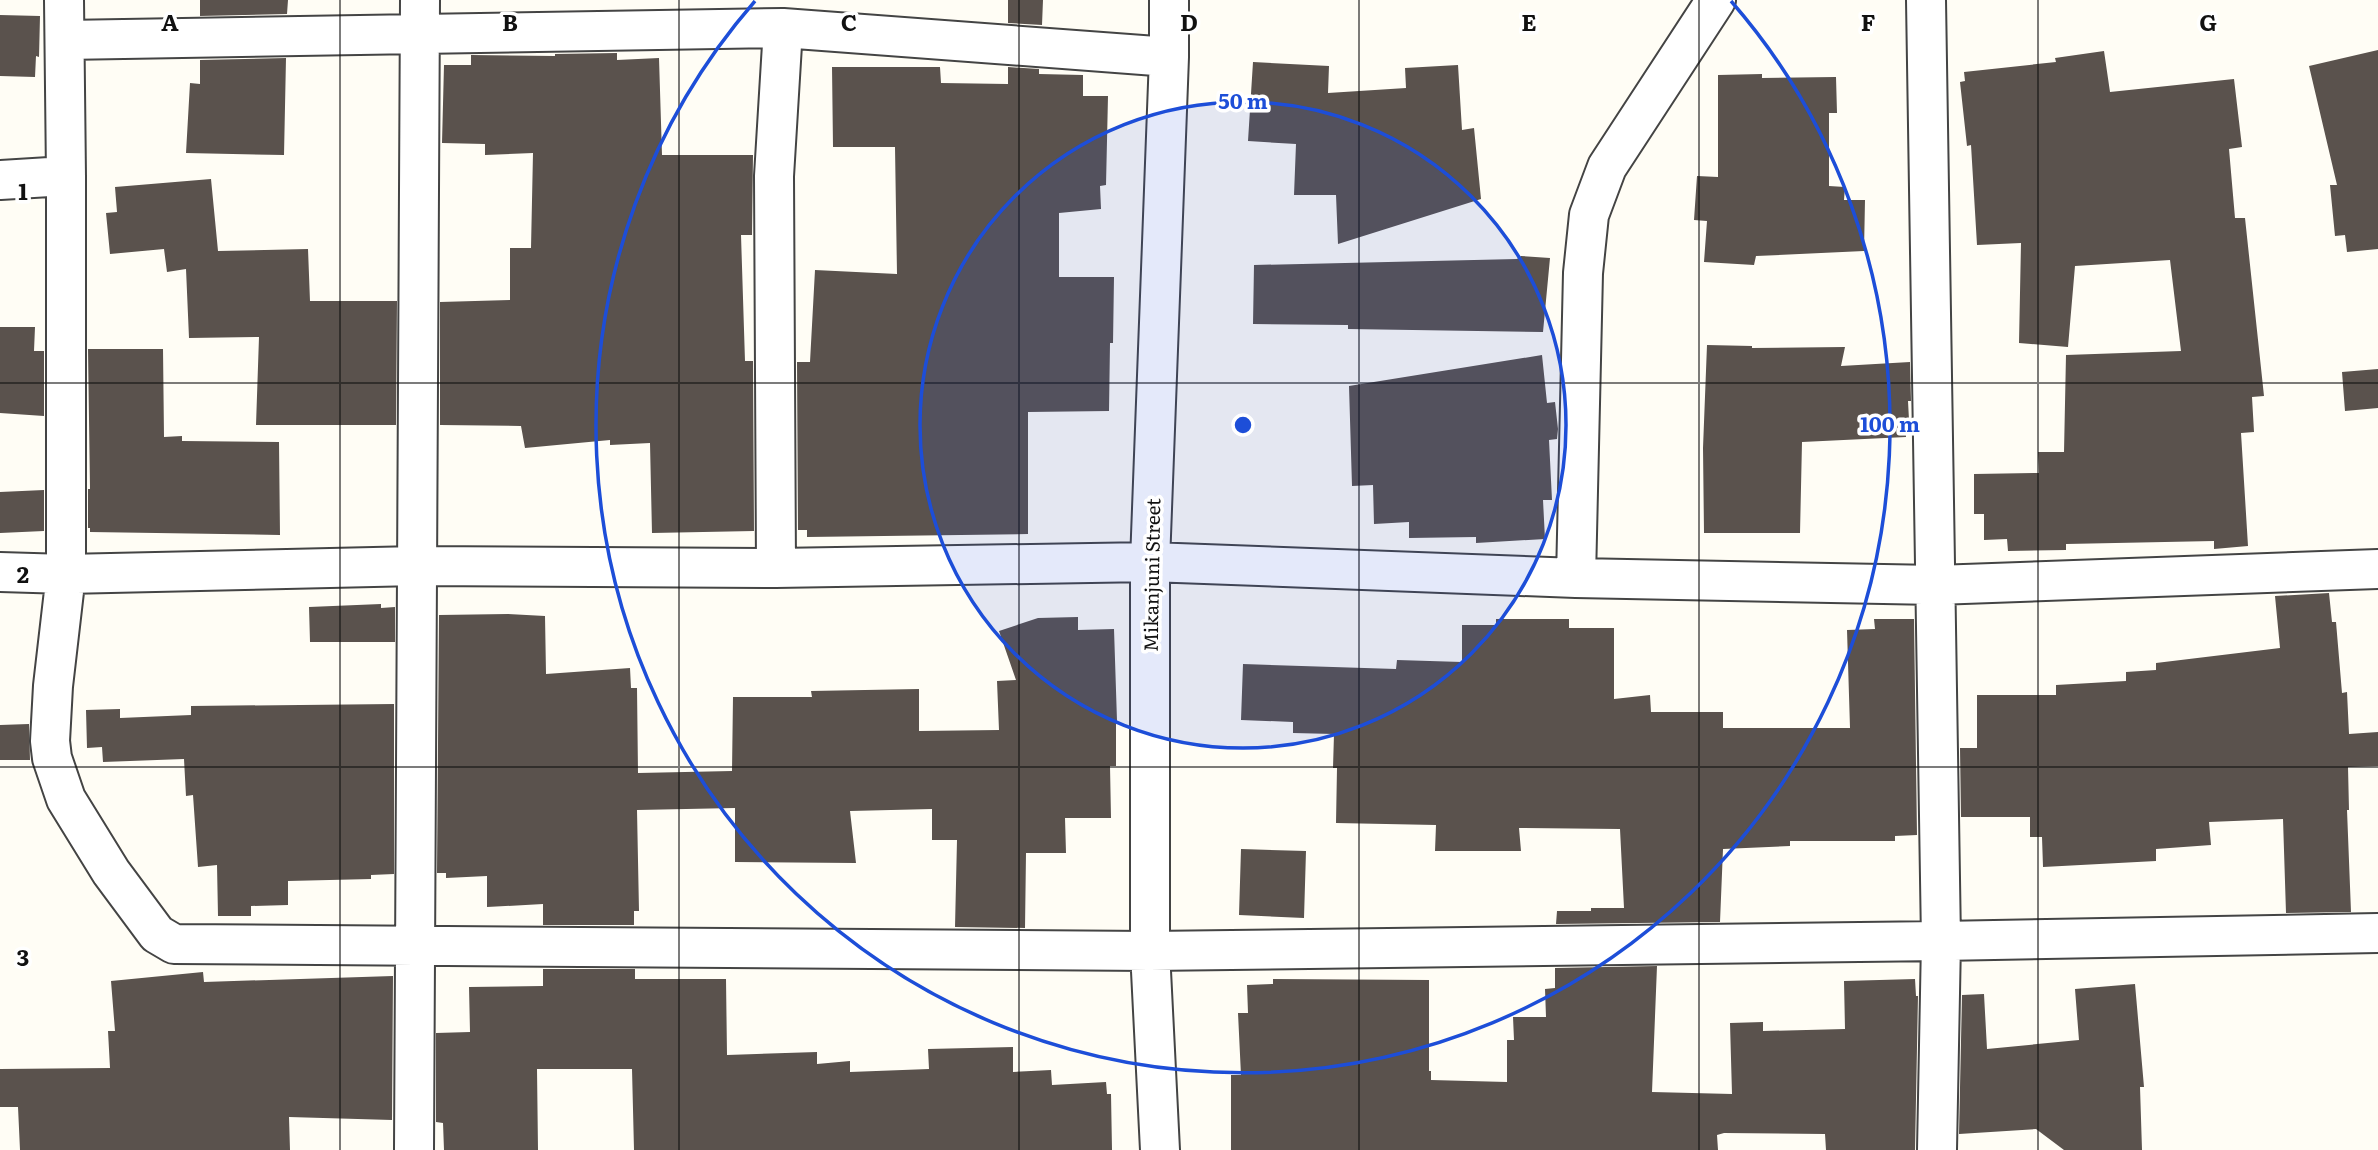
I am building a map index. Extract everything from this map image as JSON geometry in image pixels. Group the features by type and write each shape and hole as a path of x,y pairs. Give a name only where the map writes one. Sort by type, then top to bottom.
{"street":[{"path":"64,0 66,574 53,687 50,741 54,766 73,810 111,872 157,933 174,944 1150,951 2378,933"},
{"name":"Mikanjuni Street","path":"1160,1150 1150,951 1150,562 1169,0"},
{"path":"1576,578 1583,273 1589,215 1607,167 1716,0"},
{"path":"1926,0 1941,941 1937,1150"},
{"path":"65,40 420,17 783,28 1169,57"},
{"path":"414,1150 420,17"},
{"path":"776,568 774,176 783,28"},
{"path":"0,180 66,176"},
{"path":"0,572 66,574 417,566 776,568 1150,562 1576,578 1936,585 2378,569"}],"building":[{"path":"200,0 288,0 287,14 200,16"},
{"path":"1008,0 1043,0 1042,25 1008,23"},
{"path":"0,15 40,16 39,57 36,56 35,77 0,76"},
{"path":"2378,50 2378,249 2347,252 2345,235 2335,236 2330,185 2337,185 2309,66"},
{"path":"2104,51 2110,92 2234,79 2242,147 2229,149 2235,218 2245,218 2264,396 2252,397 2254,432 2241,433 2248,546 2214,549 2214,541 2066,544 2066,550 2008,551 2007,539 1984,540 1984,514 1974,514 1974,474 2039,473 2038,452 2064,452 2066,355 2181,351 2170,260 2075,266 2068,347 2019,343 2021,243 1977,245 1971,145 1967,146 1960,82 1965,81 1964,72 2056,62 2055,58"},
{"path":"617,53 617,60 659,58 662,155 753,155 752,235 741,235 745,361 753,361 754,531 652,533 650,443 610,445 610,440 525,448 521,426 440,425 440,302 510,300 510,248 531,248 533,153 485,155 485,144 442,143 444,65 471,65 471,55 555,56"},
{"path":"286,58 284,155 186,153 190,83 200,84 200,60"},
{"path":"1253,62 1329,66 1328,93 1406,88 1405,68 1458,65 1462,130 1474,128 1481,199 1338,244 1336,195 1294,195 1296,144 1248,141"},
{"path":"832,67 940,67 941,83 1008,84 1008,67 1039,69 1039,74 1083,75 1083,96 1108,96 1106,185 1100,186 1101,209 1059,213 1059,277 1114,277 1109,411 1028,412 1028,534 807,537 807,530 798,530 797,362 810,362 815,270 897,274 895,147 833,147"},
{"path":"1762,74 1762,78 1836,77 1837,113 1829,113 1829,186 1845,187 1844,200 1865,200 1864,251 1756,256 1754,265 1704,262 1707,221 1694,220 1697,176 1718,177 1718,75"},
{"path":"211,179 218,251 308,249 310,301 397,301 396,425 256,425 259,337 189,338 186,269 167,272 164,249 110,254 106,213 117,212 115,187"},
{"path":"1521,256 1550,258 1543,332 1348,329 1348,325 1253,324 1254,265 1517,259"},
{"path":"0,327 35,327 34,351 44,351 44,416 0,413"},
{"path":"1707,345 1752,348 1845,347 1841,366 1910,362 1911,401 1908,401 1909,420 1905,420 1906,437 1802,442 1800,533 1704,533 1703,448"},
{"path":"88,349 163,349 164,437 182,436 182,441 279,442 280,535 90,532"},
{"path":"1542,355 1547,403 1555,402 1558,429 1557,439 1549,440 1552,500 1543,500 1545,539 1476,543 1476,537 1409,538 1409,522 1374,524 1373,485 1352,486 1349,386"},
{"path":"2378,369 2378,408 2345,411 2342,372"},
{"path":"44,490 44,531 0,533 0,492"},
{"path":"2329,593 2332,622 2336,622 2342,693 2347,692 2349,734 2378,732 2378,766 2348,767 2351,912 2286,913 2283,819 2209,822 2211,845 2156,849 2156,861 2043,867 2042,837 2030,837 2030,817 1961,817 1960,748 1977,748 1977,695 2056,695 2056,685 2126,681 2126,672 2156,670 2156,663 2280,648 2275,596"},
{"path":"381,604 381,608 395,607 395,642 310,642 309,607"},
{"path":"439,615 545,616 546,674 630,668 631,688 637,688 638,773 732,771 733,697 812,697 811,691 919,689 919,731 999,730 997,681 1016,680 999,631 1038,618 1078,617 1078,630 1114,629 1117,721 1116,766 1110,766 1111,818 1065,818 1066,853 1026,853 1025,928 955,927 957,840 932,840 932,809 850,811 856,863 735,862 735,808 637,810 639,911 634,911 634,925 543,925 543,904 487,907 487,876 446,878 446,873 437,873"},
{"path":"1496,619 1569,619 1569,628 1614,628 1614,699 1650,695 1651,712 1723,712 1723,728 1850,728 1847,630 1875,629 1874,619 1914,619 1917,835 1895,836 1895,841 1790,841 1790,846 1723,849 1720,922 1556,924 1557,911 1624,908 1620,829 1519,828 1521,851 1435,851 1436,825 1336,823 1337,768 1333,768 1334,734 1293,733 1293,722 1241,720 1243,664 1396,669 1397,660 1462,662 1462,625 1496,625"},
{"path":"394,704 394,874 371,875 371,879 288,881 288,905 251,906 251,916 218,916 217,865 198,867 193,795 186,796 184,759 103,762 102,747 87,748 86,710 120,709 120,718 191,715 191,706"},
{"path":"29,724 30,760 0,760 0,725"},
{"path":"1241,849 1306,851 1304,918 1239,915"},
{"path":"1657,966 1652,1092 1732,1094 1730,1023 1763,1022 1763,1031 1845,1029 1844,981 1915,979 1918,996 1915,1150 1826,1150 1825,1134 1724,1133 1717,1135 1718,1150 1231,1150 1231,1075 1241,1075 1238,1013 1248,1013 1247,985 1273,984 1273,979 1429,980 1431,1080 1507,1082 1507,1040 1514,1040 1513,1017 1546,1017 1545,989 1555,988 1555,968"},
{"path":"543,969 635,969 635,979 726,979 727,1055 817,1052 817,1064 850,1061 850,1072 929,1069 928,1049 1013,1047 1013,1072 1051,1070 1052,1085 1106,1082 1107,1094 1111,1094 1112,1150 634,1150 632,1069 537,1069 538,1150 444,1150 443,1123 436,1122 436,1033 470,1032 469,987 543,986"},
{"path":"203,972 204,982 393,976 392,1120 289,1117 290,1150 20,1150 18,1107 0,1107 0,1069 110,1068 108,1031 115,1031 111,981"},
{"path":"2135,984 2144,1087 2140,1087 2142,1150 2064,1150 2036,1129 1959,1134 1962,995 1984,994 1987,1049 2079,1040 2075,989"}]}
